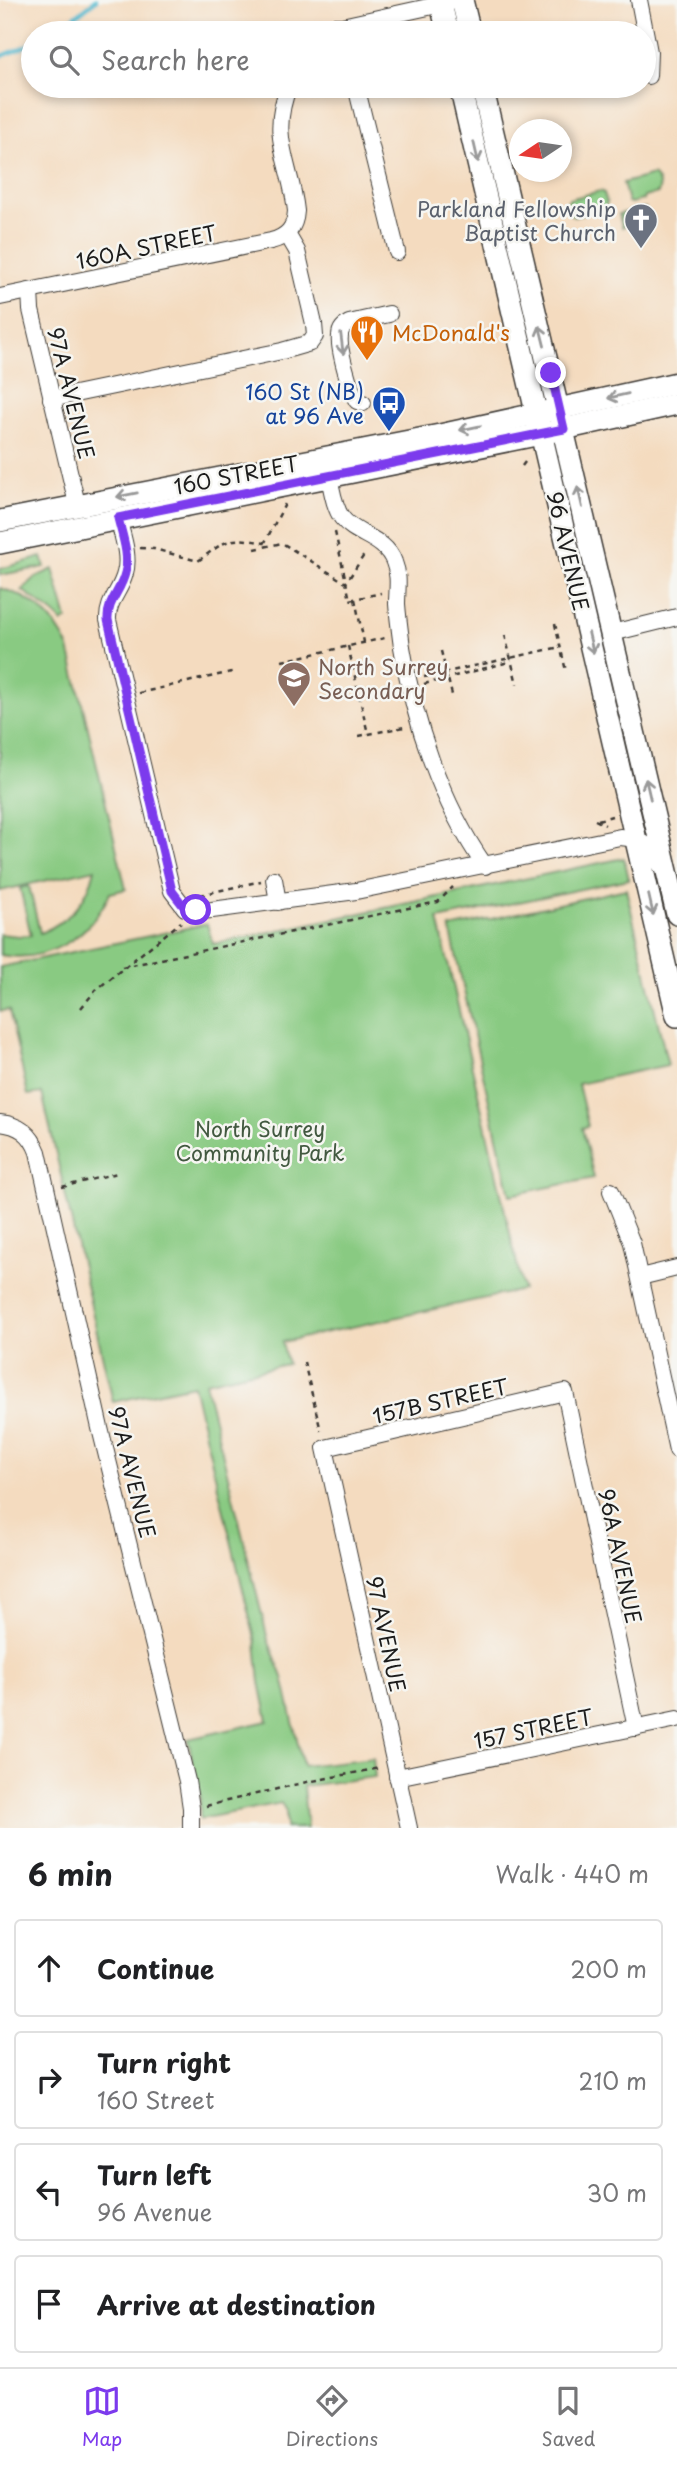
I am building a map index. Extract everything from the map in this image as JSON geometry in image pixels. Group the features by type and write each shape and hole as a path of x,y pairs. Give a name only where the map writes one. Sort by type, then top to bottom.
{"main road":[{"path":"449,21 451,1"},
{"path":"451,1 463,21"},
{"name":"96 AVENUE","path":"463,98 677,1016"},
{"name":"96 AVENUE","path":"485,98 676,907"},
{"name":"160 STREET","path":"562,419 677,383"},
{"name":"160 STREET","path":"0,543 329,477 562,419 677,404"},
{"name":"160 STREET","path":"0,520 346,454 539,424"}],"street":[{"path":"639,0 643,21"},
{"path":"374,21 451,1"},
{"path":"51,399 310,343 315,336 314,324 290,230 295,206 282,154 280,133 286,98"},
{"path":"359,98 397,251"},
{"name":"160A STREET","path":"0,297 271,241 290,230"},
{"name":"97A AVENUE","path":"30,291 30,310 77,504"},
{"path":"363,403 357,401 352,392 340,332 349,323 389,314"},
{"path":"329,477 336,505 344,520 384,546 394,561 399,587 397,604 403,650 418,715 450,805 465,836 485,866"},
{"path":"118,518 127,562 123,579 107,610 108,620 172,891 185,908 199,911 356,891 620,837 635,839 652,850 669,880"},
{"path":"612,633 677,617"},
{"path":"270,879 278,902"},
{"name":"97A AVENUE","path":"0,1123 23,1130 32,1139 41,1164 100,1428 187,1782 191,1808 187,1827"},
{"path":"611,1191 632,1243 677,1450"},
{"path":"640,1276 677,1268"},
{"name":"157B STREET","path":"325,1448 565,1392"},
{"name":"96A AVENUE","path":"565,1392 636,1728"},
{"name":"97 AVENUE","path":"325,1448 390,1772 409,1828"},
{"name":"157 STREET","path":"390,1772 677,1719"}],"path":[{"path":"522,466 529,457"},
{"path":"263,545 287,500"},
{"path":"333,524 350,600 383,593"},
{"path":"134,547 153,549 198,561 225,541 243,538 263,545"},
{"path":"255,549 263,545 282,543 346,583"},
{"path":"346,583 371,546"},
{"path":"355,599 365,642"},
{"path":"555,624 566,671"},
{"path":"505,635 517,684"},
{"path":"282,661 386,638"},
{"path":"348,646 368,734"},
{"path":"422,677 560,648"},
{"path":"442,650 453,699"},
{"path":"424,684 505,663 511,659"},
{"path":"126,696 236,671"},
{"path":"359,736 407,726"},
{"path":"595,820 615,816"},
{"path":"195,896 270,879"},
{"path":"122,967 438,902 455,885"},
{"path":"81,1008 96,990 122,967 182,921"},
{"path":"56,1188 117,1173"},
{"path":"304,1362 321,1431"},
{"path":"199,1807 217,1805 302,1783 390,1772"}],"green space":[{"path":"653,175 659,183 658,193 644,197 643,200 628,202 623,183"},
{"path":"600,191 604,193 607,203 604,207 574,217 568,212 566,204 569,199"},
{"path":"645,208 648,221 622,227 619,214"},
{"path":"42,557 45,567 0,575 0,569"},
{"path":"53,569 67,619 62,623 22,590 36,577"},
{"path":"0,588 23,597 42,610 57,627 69,648 126,889 110,893 91,922 66,944 51,951 18,957 0,955 0,934 31,935 20,888 29,886 40,933 69,916 76,908 88,890 95,869 0,891"},
{"name":"North Surrey Community Park","path":"624,858 629,879 438,919 523,1290 282,1342 287,1364 205,1382 268,1640 283,1677 303,1766 373,1758 375,1777 303,1786 307,1828 286,1828 286,1811 281,1803 200,1819 200,1796 188,1739 268,1721 256,1643 193,1385 113,1402 42,1093 28,1095 9,1010 0,1011 0,967 207,924 213,944"},
{"path":"626,889 668,1065 578,1084 588,1126 582,1128 594,1178 510,1195 450,928"}],"waterway":[{"path":"69,21 96,0"},
{"path":"0,57 21,48"}],"place":[{"name":"Parkland Fellowship Baptist Church","path":"641,250"},
{"name":"McDonald's","path":"367,362"},
{"name":"160 St (NB) at 96 Ave","path":"389,433"},
{"name":"North Surrey Secondary","path":"294,708"}],"route":[{"path":"196,910 185,908 172,891 108,620 107,610 123,579 127,562 118,518 564,429 551,373"}]}
